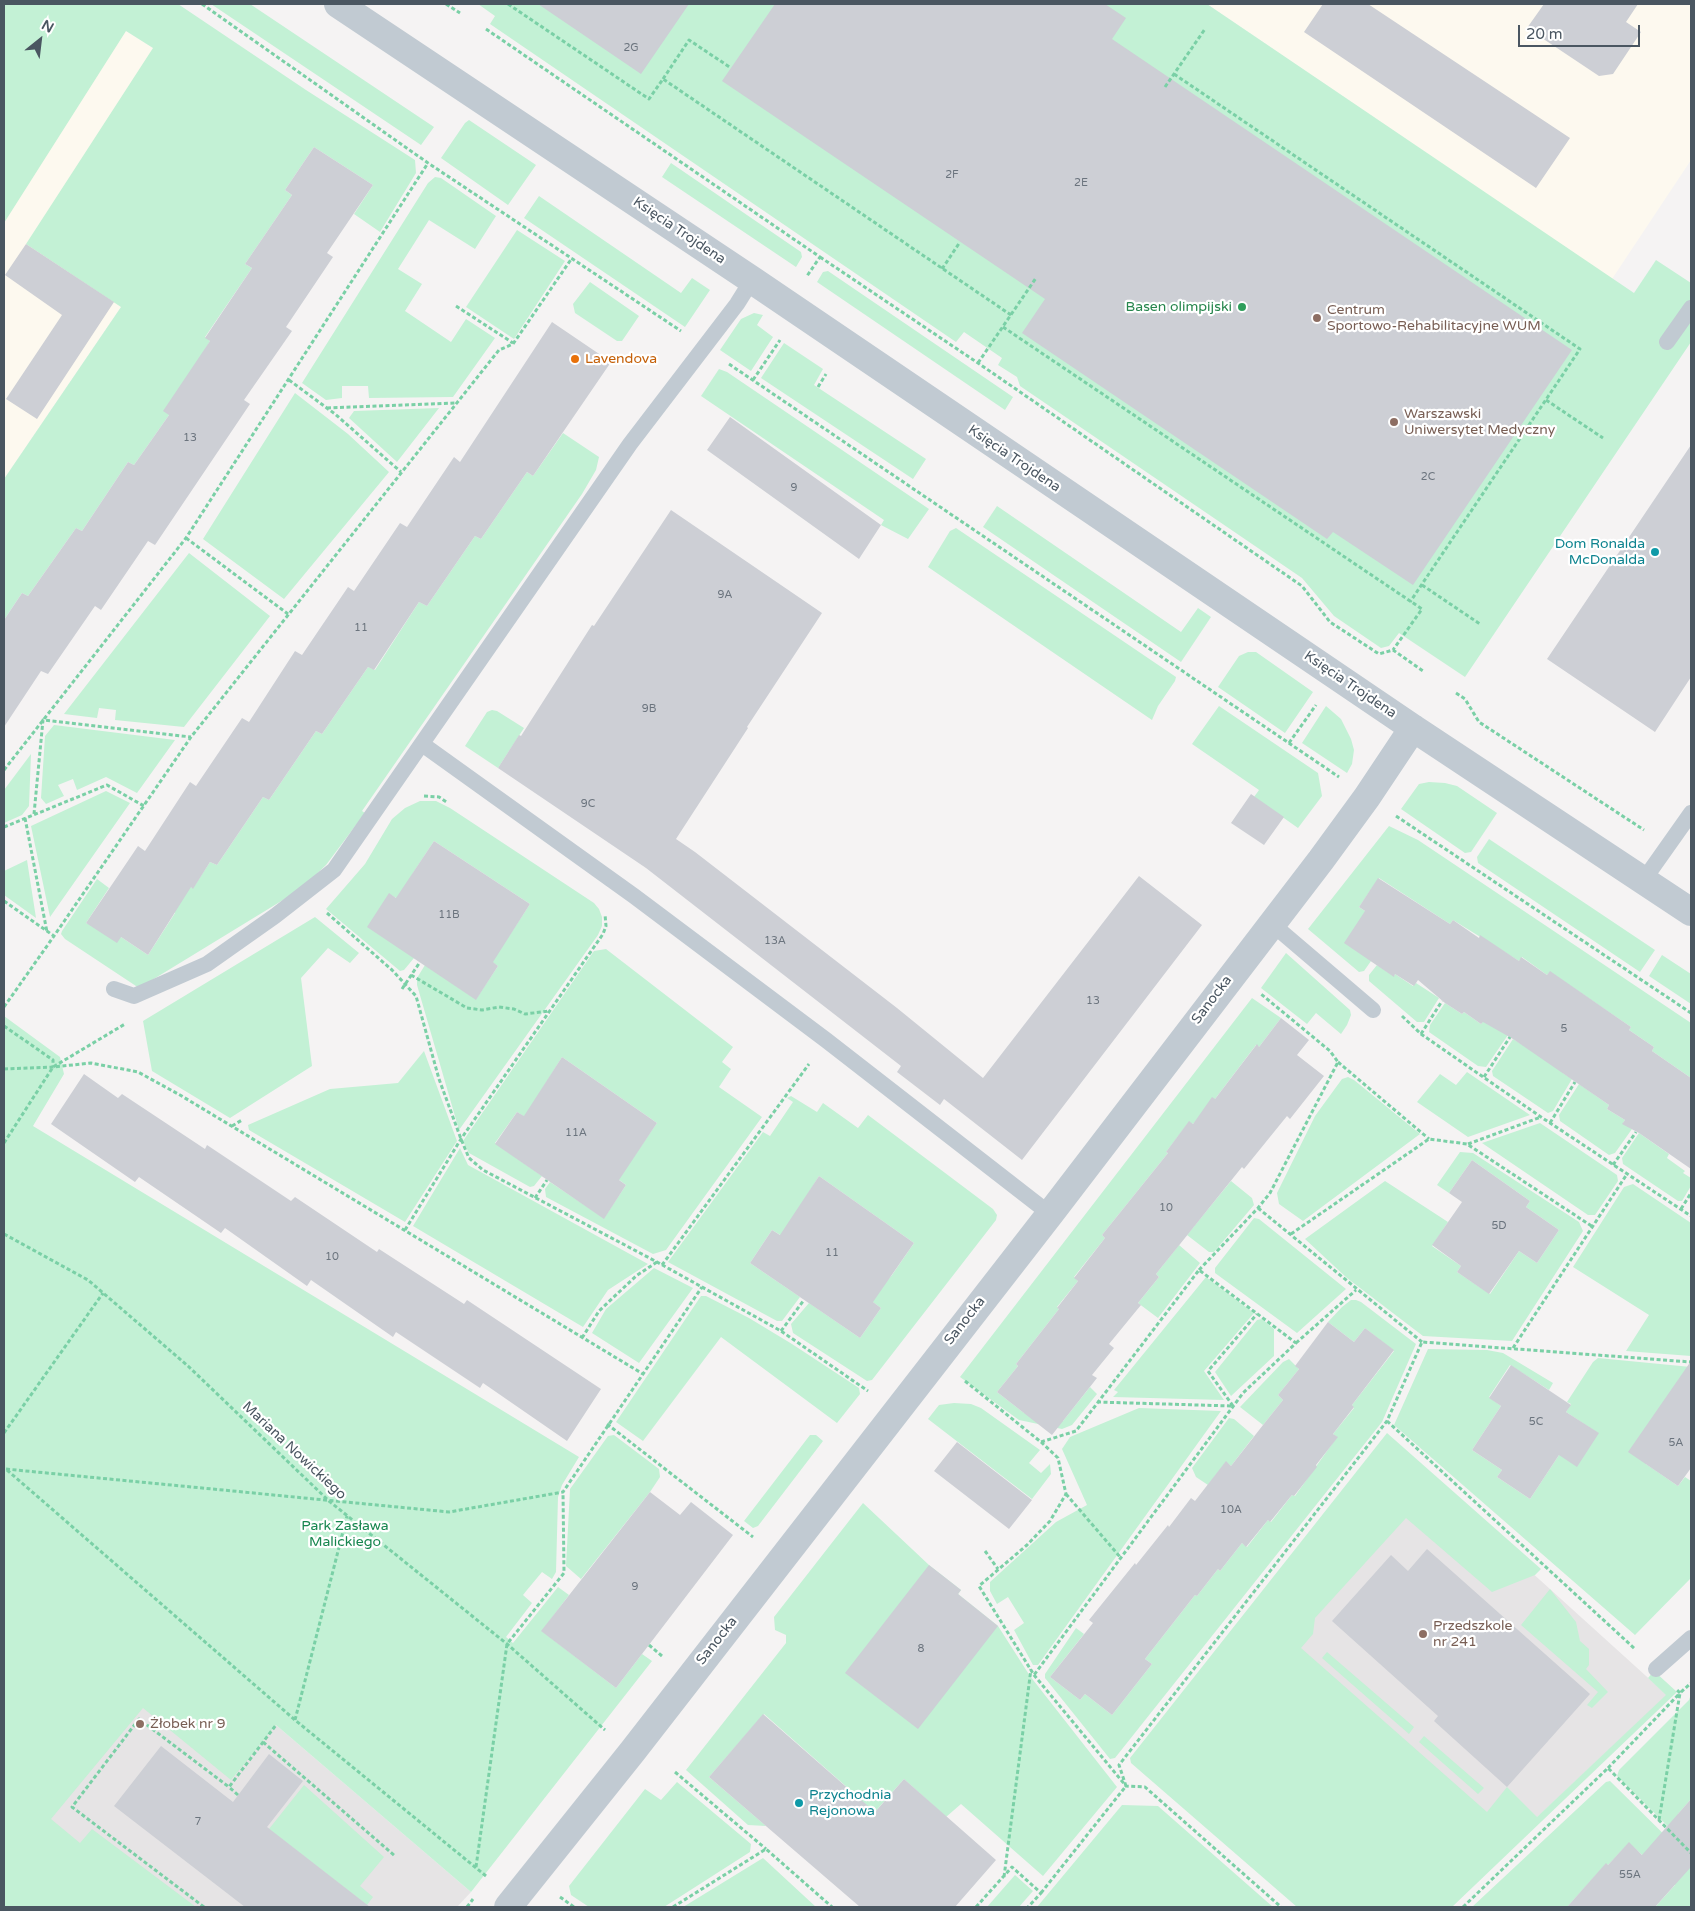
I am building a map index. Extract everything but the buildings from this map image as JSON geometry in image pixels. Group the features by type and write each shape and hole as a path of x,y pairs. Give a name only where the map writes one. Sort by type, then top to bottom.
{"street":[{"name":"Księcia Trojdena","path":"338,4 752,280 1413,728 1691,912"},
{"name":"Sanocka","path":"508,1907 632,1752 914,1386 1050,1214 1356,813 1413,728"}],"lane":[{"path":"114,989 134,996 207,964 334,870 630,444 737,304 752,280"},
{"path":"1667,342 1691,308"},
{"path":"422,744 634,896 826,1040 1050,1214"},
{"path":"1643,881 1691,814"},
{"path":"1271,923 1373,1010"},
{"path":"1656,1669 1691,1638"}],"path":[{"path":"202,4 428,163 704,346 1346,782"},
{"path":"446,4 460,13"},
{"path":"508,4 649,99 690,40 731,68"},
{"path":"486,29 978,363 1302,586 1330,622 1379,654 1393,650 1422,609 1003,327"},
{"path":"1165,87 1205,29"},
{"path":"1174,74 1580,349 1410,602"},
{"path":"663,80 1011,315"},
{"path":"4,770 186,538 428,163"},
{"path":"942,269 960,242"},
{"path":"806,276 820,257"},
{"path":"4,1007 191,737 499,350 513,344 572,258"},
{"path":"978,363 1036,278"},
{"path":"456,306 513,344"},
{"path":"753,380 783,335"},
{"path":"289,380 326,408 401,472"},
{"path":"1546,400 1603,438"},
{"path":"326,408 456,403"},
{"path":"186,538 288,614"},
{"path":"1422,585 1480,624"},
{"path":"1393,650 1423,670"},
{"path":"1456,693 1465,699 1479,722 1650,834"},
{"path":"1289,743 1319,701"},
{"path":"43,720 191,737"},
{"path":"34,814 43,720"},
{"path":"4,827 107,785 144,806"},
{"path":"422,796 439,797 455,808"},
{"path":"1391,812 1691,1012"},
{"path":"25,818 47,932"},
{"path":"304,893 406,983 416,996 439,1079 461,1140 469,1158 482,1170 657,1262 781,1331 869,1391"},
{"path":"4,901 54,936"},
{"path":"405,1230 461,1140 603,934 607,917 603,910"},
{"path":"402,990 420,962"},
{"path":"411,974 467,1008 482,1010 499,1007 514,1009 525,1014 550,1011"},
{"path":"1256,990 1330,1050 1338,1062 1429,1139 1467,1144 1593,1227"},
{"path":"1421,1034 1442,1001"},
{"path":"1401,1016 1421,1034 1541,1117 1691,1216"},
{"path":"4,1026 53,1060 53,1068 4,1143"},
{"path":"1484,1077 1510,1037"},
{"path":"662,1265 826,1040"},
{"path":"1042,1442 1076,1431 1199,1270 1270,1193 1338,1062"},
{"path":"4,1069 53,1068 91,1063 138,1072 643,1374"},
{"path":"1550,1123 1575,1082"},
{"path":"1467,1144 1541,1117"},
{"path":"231,1126 242,1120"},
{"path":"1613,1164 1636,1132"},
{"path":"1291,1234 1429,1139"},
{"path":"1513,1348 1627,1174"},
{"path":"535,1198 547,1180"},
{"path":"1681,1209 1691,1193"},
{"path":"1258,1208 1422,1342 1691,1362"},
{"name":"Mariana Nowickiego","path":"4,1234 88,1280 188,1366 329,1501 507,1644 632,1752"},
{"path":"582,1338 599,1311 636,1276 657,1262"},
{"path":"1199,1270 1296,1343"},
{"path":"476,1868 507,1644 564,1572 563,1492 702,1287"},
{"path":"1034,1675 1243,1393 1356,1290"},
{"path":"4,1433 103,1293"},
{"path":"781,1331 804,1300"},
{"path":"1233,1406 1208,1371 1258,1314"},
{"path":"1126,1786 1119,1765 1387,1421 1422,1342"},
{"path":"960,1377 1042,1442 1058,1458 1066,1494 1121,1558"},
{"path":"1097,1402 1233,1406"},
{"path":"1387,1421 1680,1693"},
{"path":"608,1424 755,1539"},
{"path":"5,1469 449,1512 563,1492"},
{"path":"5,1469 295,1720 490,1879"},
{"path":"1066,1494 1050,1521 1027,1546 979,1586 1034,1675 1126,1786 1145,1787 1281,1907"},
{"path":"295,1720 347,1516"},
{"path":"985,1551 998,1569"},
{"path":"648,1645 663,1657"},
{"path":"1004,1877 1031,1669"},
{"path":"1463,1907 1608,1768 1691,1683"},
{"path":"1659,1820 1680,1693"},
{"path":"204,1907 72,1807 139,1719 238,1795"},
{"path":"228,1787 276,1725"},
{"path":"263,1742 395,1856"},
{"path":"1608,1768 1691,1853"},
{"path":"675,1772 832,1907"},
{"path":"1028,1907 1126,1786"},
{"path":"673,1907 766,1849"},
{"path":"976,1907 1012,1867 1041,1893"},
{"path":"555,1894 574,1907"}],"shaded area":[{"path":"4,4 126,31 153,48 121,307 4,479"},
{"path":"1207,4 1691,4 1691,160 1612,279"},
{"name":"Przedszkole nr 241","path":"1392,1446 1667,1695 1442,1907 1149,1762"},
{"name":"Żłobek nr 9","path":"4,1600 276,1725 471,1892 457,1907 110,1907 4,1820"}],"green space":[{"path":"4,4 178,4 415,160 416,173 380,232 354,214 373,185 314,147 285,190 292,195 245,264 252,268 205,337 210,341 169,415 134,465 128,462 82,531 76,528 28,596 22,593 4,620 4,479 121,307 26,244 153,48 126,31 4,223"},
{"path":"211,4 250,4 434,127 421,145"},
{"name":"Centrum Sportowo-Rehabilitacyjne WUM","path":"478,4 1207,4 1634,293 1656,260 1691,283 1691,342 1465,677 1399,633 1389,646 1381,648 1334,616 1302,578 1020,386 1017,377 998,365 1002,358 964,332 956,342 490,24 495,16"},
{"path":"469,120 536,165 508,205 441,158"},
{"path":"671,163 801,252 802,257 796,267 662,177"},
{"path":"435,177 441,178 496,216 475,249 429,220 398,269 422,284 405,311 451,342 466,319 495,338 453,397 369,398 368,386 342,386 342,398 326,400 302,383 428,183"},
{"path":"539,196 681,293 692,278 710,290 685,327 524,218"},
{"path":"517,230 565,261 514,339 466,307"},
{"path":"828,271 1013,397 1005,410 817,282 823,272"},
{"path":"590,282 639,316 622,341 617,341 575,313 573,304"},
{"path":"754,313 763,315 757,325 773,337 751,371 720,350 741,319"},
{"path":"784,343 823,369 814,385 926,459 913,479 761,378"},
{"path":"719,369 727,372 929,509 908,539 881,525 884,520 701,396"},
{"path":"295,393 348,434 389,472 284,599 203,539"},
{"path":"439,408 397,462 349,418 354,411"},
{"path":"563,433 599,457 596,470 582,494 362,811 365,813 326,865 301,889 139,988 65,939 61,934 62,931 97,879 109,888 86,923 121,937 148,955 175,913 169,908 186,884 193,888 210,862 217,865 263,797 269,800 316,731 322,734 368,667 375,670 419,602 427,606 475,536 481,539 527,472 533,476"},
{"path":"997,506 1181,632 1198,608 1211,617 1181,662 983,527"},
{"path":"956,528 1176,677 1158,706 1152,720 928,567 950,531"},
{"path":"189,553 270,616 184,727 115,720 116,710 99,708 97,718 64,714"},
{"path":"1248,652 1256,652 1313,692 1285,733 1218,687 1239,656"},
{"path":"1219,706 1318,773 1322,796 1298,828 1254,797 1259,790 1192,744"},
{"path":"1326,706 1341,719 1351,739 1354,750 1352,764 1347,773 1302,743"},
{"path":"497,711 524,728 498,768 465,746 487,712"},
{"path":"54,725 175,740 137,793 106,777 77,790 73,779 58,785 64,796 46,804 41,798 45,736"},
{"path":"31,754 29,806 22,815 4,823 4,790"},
{"path":"1429,782 1457,786 1497,813 1471,852 1465,853 1401,809 1419,784"},
{"path":"106,791 130,803 50,917 31,826"},
{"path":"420,801 436,801 450,808 594,903 602,917 602,926 598,935 459,1130 417,985 417,978 425,965 476,999 498,966 489,960 509,936 530,904 434,841 413,873 400,900 389,894 414,958 404,970 400,971 326,909 365,864 392,819 405,808"},
{"path":"1389,826 1418,840 1691,1023 1691,1078 1652,1051 1654,1047 1629,1030 1631,1027 1550,972 1547,975 1522,957 1519,961 1453,920 1450,924 1379,878 1359,907 1365,911 1371,961 1364,971 1359,972 1308,929"},
{"path":"1489,839 1655,950 1640,972 1478,863 1477,857"},
{"path":"27,860 36,918 4,895 4,871"},
{"path":"315,917 359,953 350,963 328,948 301,978 312,1066 230,1118 152,1071 143,1021"},
{"path":"606,949 733,1047 722,1062 731,1069 719,1087 762,1117 666,1250 653,1254 546,1197 545,1189 550,1182 604,1218 626,1185 618,1179 657,1123 562,1057 525,1117 517,1112 495,1143 542,1176 534,1186 530,1187 469,1153 463,1141 594,951"},
{"path":"1286,953 1350,1010 1351,1015 1341,1034 1316,1013 1307,1024 1261,988"},
{"path":"1662,955 1691,974 1691,1004 1649,976"},
{"path":"1377,965 1413,986 1416,983 1439,998 1424,1022 1417,1022 1369,981 1369,975"},
{"path":"1252,998 1281,1018 1259,1047 1256,1045 1215,1099 1193,1124 1189,1122 1166,1152 1168,1153 1102,1235 1105,1238 1074,1277 1078,1281 1057,1307 1059,1309 1016,1364 1018,1366 997,1392 1024,1413 1035,1399 1063,1421 1090,1387 1097,1394 1072,1425 1062,1429 1019,1420 960,1377"},
{"path":"1445,1003 1462,1014 1464,1012 1481,1024 1484,1020 1508,1035 1486,1067 1478,1066 1429,1032 1430,1025"},
{"name":"Park Zasława Malickiego","path":"4,1016 60,1057 64,1074 33,1126 579,1457 562,1485 558,1497 556,1572 552,1579 542,1572 523,1595 532,1603 506,1637 513,1643 558,1587 569,1595 542,1631 616,1688 642,1654 652,1661 471,1892 276,1725 231,1780 143,1708 51,1819 80,1843 92,1829 196,1907 4,1907"},
{"path":"1513,1039 1564,1070 1563,1073 1572,1079 1553,1111 1548,1113 1493,1076 1492,1071"},
{"path":"424,1051 457,1141 405,1222 249,1130 248,1125 330,1089 398,1083"},
{"path":"1467,1072 1530,1115 1468,1137 1417,1102 1440,1074 1456,1085"},
{"path":"1348,1077 1420,1134 1303,1221 1279,1204 1277,1193 1315,1116 1342,1079"},
{"path":"1579,1084 1609,1105 1607,1109 1625,1120 1623,1123 1632,1129 1615,1153 1609,1155 1560,1121 1559,1115"},
{"path":"791,1096 817,1112 823,1103 858,1128 868,1115 993,1209 997,1215 996,1220 872,1380 867,1381 793,1333 791,1324 809,1303 860,1338 881,1308 870,1300 892,1275 914,1243 819,1176 782,1236 772,1230 750,1263 800,1297 782,1321 777,1321 668,1262 763,1132 770,1136 793,1102 787,1098"},
{"path":"1540,1123 1617,1175 1618,1181 1595,1215 1588,1215 1482,1143"},
{"path":"1639,1133 1669,1154 1667,1158 1685,1171 1683,1173 1691,1178 1691,1186 1682,1201 1678,1201 1623,1164 1622,1158"},
{"path":"460,1148 468,1165 648,1264 608,1290 583,1327 413,1226"},
{"path":"1460,1152 1473,1153 1579,1222 1583,1231 1512,1341 1423,1336 1347,1278 1305,1239 1385,1181 1448,1222 1432,1246 1461,1266 1457,1272 1490,1294 1519,1251 1537,1263 1559,1230 1526,1207 1530,1201 1472,1160 1449,1193 1437,1185"},
{"path":"1231,1181 1252,1198 1254,1205 1214,1252 1209,1252 1187,1235"},
{"path":"1633,1184 1691,1223 1691,1356 1626,1351 1649,1315 1573,1267 1624,1187"},
{"path":"1254,1218 1259,1219 1346,1289 1297,1333 1215,1273 1215,1268"},
{"path":"1179,1245 1200,1263 1158,1318 1138,1303 1159,1277 1156,1274"},
{"path":"654,1268 693,1288 639,1363 592,1333 606,1309"},
{"path":"1206,1277 1254,1313 1204,1371 1224,1400 1113,1397 1118,1392 1114,1390"},
{"path":"701,1296 706,1296 749,1318 792,1344 859,1388 860,1394 837,1423 721,1337 643,1441 616,1422"},
{"path":"1351,1300 1361,1302 1416,1344 1382,1422 1115,1758 1110,1759 1045,1678 1045,1674 1076,1628 1084,1634 1050,1677 1080,1700 1085,1694 1112,1715 1152,1664 1145,1659 1195,1595 1197,1596 1218,1569 1220,1571 1242,1543 1247,1547 1268,1520 1271,1522 1292,1495 1295,1496 1337,1437 1333,1434 1354,1408 1352,1405 1394,1351 1365,1328 1354,1342 1328,1322"},
{"path":"1262,1319 1274,1329 1274,1356 1231,1396 1215,1372 1257,1320"},
{"path":"1428,1349 1487,1350 1503,1353 1553,1383 1549,1390 1510,1365 1489,1397 1501,1406 1472,1450 1502,1470 1497,1477 1530,1499 1559,1455 1598,1433 1566,1412 1571,1404 1567,1402 1593,1362 1598,1358 1691,1367 1691,1387 1679,1379 1646,1464 1678,1486 1685,1477 1691,1481 1691,1580 1635,1635 1394,1425"},
{"path":"1289,1359 1299,1369 1278,1395 1283,1400 1263,1425 1240,1407 1283,1362"},
{"path":"954,1403 971,1404 981,1408 1040,1450 1029,1463 1041,1473 1050,1464 1051,1474 1032,1499 928,1419 939,1405"},
{"path":"1139,1408 1221,1411 1038,1665 1033,1665 1014,1630 1024,1623 1008,1597 997,1604 990,1591 990,1582 1056,1522 1087,1505 1062,1449 1070,1437"},
{"path":"1229,1418 1234,1419 1254,1436 1231,1466 1226,1462 1208,1485 1196,1477 1192,1468"},
{"path":"1387,1433 1541,1569 1535,1575 1492,1592 1406,1518 1315,1618 1313,1634 1301,1648 1487,1812 1507,1787 1537,1817 1666,1695 1648,1678 1654,1671 1677,1692 1452,1907 1297,1907 1131,1763 1130,1758"},
{"path":"614,1435 659,1469 660,1477 581,1579 566,1566 570,1489 608,1436"},
{"path":"810,1435 816,1435 823,1441 758,1526 753,1528 744,1521"},
{"path":"863,1503 929,1565 961,1590 958,1594 998,1626 1030,1676 1117,1787 1043,1876 961,1804 946,1817 904,1779 873,1814 849,1789 764,1714 709,1777 766,1826 748,1825 686,1770 786,1643 786,1635 775,1630 774,1617"},
{"path":"1550,1589 1576,1622 1580,1641 1589,1649 1589,1665 1586,1669 1608,1692 1592,1708 1587,1705 1598,1692 1521,1625"},
{"path":"1327,1652 1414,1727 1409,1734 1322,1658"},
{"path":"1691,1694 1691,1799 1678,1814 1691,1826 1691,1849 1617,1776 1619,1770 1689,1700"},
{"path":"1424,1736 1484,1788 1478,1794 1419,1742"},
{"path":"1610,1781 1691,1861 1691,1907 1656,1906 1675,1885 1629,1843 1608,1865 1606,1864 1567,1907 1472,1907 1606,1782"},
{"path":"677,1782 751,1844 750,1852 664,1907 589,1907 571,1895 569,1886 645,1789 661,1800"},
{"path":"304,1785 384,1857 360,1886 373,1897 367,1905 269,1829"},
{"path":"1122,1805 1158,1806 1273,1907 1037,1907"},
{"path":"763,1858 816,1907 683,1907 688,1904"},
{"path":"1015,1875 1033,1891 1019,1907 987,1907"}],"place":[{"name":"Basen olimpijski","path":"1242,307"},
{"name":"Centrum Sportowo-Rehabilitacyjne WUM","path":"1317,318"},
{"name":"Lavendova","path":"575,359"},
{"name":"Warszawski Uniwersytet Medyczny","path":"1394,422"},
{"name":"Dom Ronalda McDonalda","path":"1655,552"},
{"name":"Przedszkole nr 241","path":"1423,1634"},
{"name":"Żłobek nr 9","path":"140,1724"},
{"name":"Przychodnia Rejonowa","path":"799,1803"}]}
